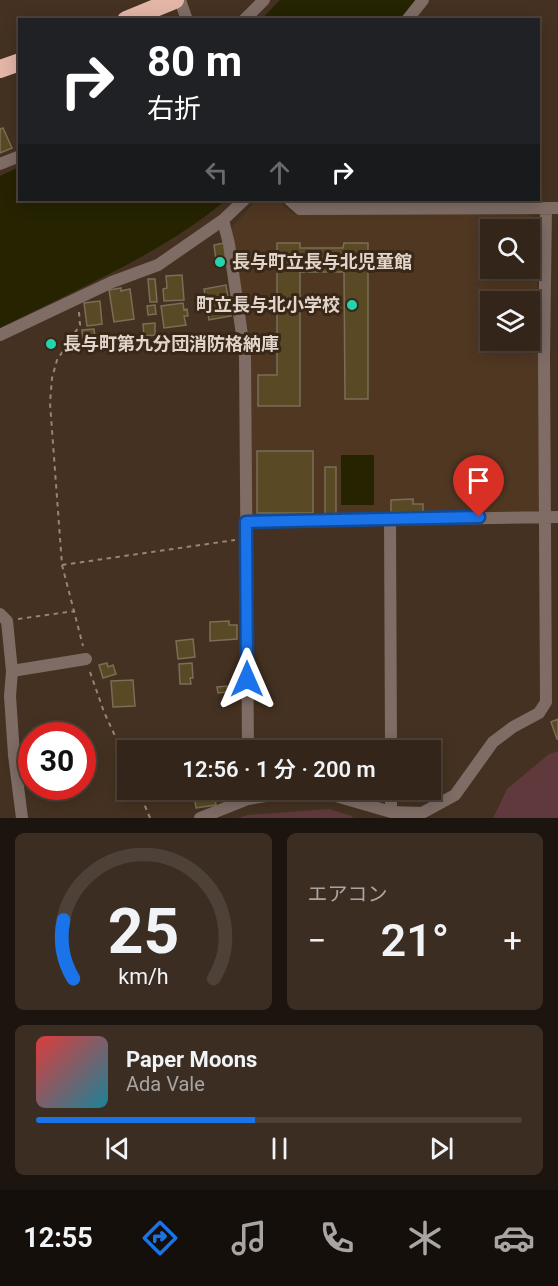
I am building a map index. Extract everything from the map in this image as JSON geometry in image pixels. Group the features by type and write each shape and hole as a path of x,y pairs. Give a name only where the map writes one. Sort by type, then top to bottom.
{"highway":[{"path":"131,18 175,0"},
{"path":"0,69 18,63"}],"street":[{"path":"180,0 186,18"},
{"path":"246,18 264,0"},
{"path":"409,18 423,0"},
{"path":"0,164 18,157"},
{"path":"0,335 112,282 158,265 223,220 243,201"},
{"path":"291,201 300,209 502,204 552,208 544,346 552,517 546,702 539,713 513,727 494,742 455,795 422,813 391,812 350,800"},
{"path":"223,220 229,244 245,356 248,740"},
{"path":"246,522 552,517"},
{"path":"390,518 391,740"},
{"path":"3,617 12,671 10,696 14,755 22,818"},
{"path":"12,671 86,659"},
{"path":"200,818 236,800"},
{"path":"391,800 391,812"}],"path":[{"path":"78,298 80,325 57,360 52,378 51,403 63,565 86,659 104,712 117,740"},
{"path":"63,565 247,538"},
{"path":"3,617 75,611"},
{"path":"143,800 150,818"}],"shaded area":[{"path":"280,0 420,0 406,18 263,18"},
{"path":"18,167 18,201 225,201 174,238 146,254 0,328 0,176"},
{"name":"町立長与北小学校","path":"256,201 279,201 293,214 523,212 531,216 534,219 480,219 480,279 537,279 537,291 480,291 480,351 538,351 541,506 535,514 250,519 249,361 229,230"},
{"path":"341,455 374,455 374,505 341,505"},
{"path":"558,751 558,818 493,818 507,789 549,754"},
{"path":"329,809 353,818 239,818 247,815"}],"building":[{"path":"3,128 12,148 0,153 0,129"},
{"path":"224,243 226,259 216,260 214,245"},
{"path":"277,243 300,243 300,248 343,248 344,243 368,243 368,399 345,399 344,272 300,272 300,406 258,406 258,375 277,375"},
{"path":"182,275 184,300 164,301 163,289 167,288 166,276"},
{"path":"148,279 155,279 157,302 150,302"},
{"path":"226,285 231,316 209,320 204,289"},
{"path":"121,288 121,291 130,289 134,319 114,322 109,290"},
{"path":"100,301 102,324 87,326 84,303"},
{"path":"183,303 188,316 184,316 186,325 164,328 161,306"},
{"path":"155,305 156,314 148,315 147,306"},
{"path":"155,323 155,335 144,336 143,324"},
{"path":"94,329 95,338 83,340 82,330"},
{"path":"257,451 313,451 313,513 257,513"},
{"path":"325,467 336,467 336,514 325,514"},
{"path":"413,499 413,504 423,504 423,512 391,512 391,500"},
{"path":"229,621 229,625 237,625 237,639 210,641 210,622"},
{"path":"193,639 195,657 178,659 176,641"},
{"path":"107,663 108,667 113,665 116,674 103,678 99,665"},
{"path":"192,663 191,684 180,684 179,664"},
{"path":"133,680 135,706 113,707 111,681"},
{"path":"227,686 227,689 234,688 235,691 218,693 217,687"},
{"path":"558,719 558,739 557,739 551,722"},
{"path":"195,800 215,800 216,805 196,808"}],"place":[{"name":"長与町立長与北児童館","path":"220,262"},
{"name":"町立長与北小学校","path":"352,305"},
{"name":"長与町第九分団消防格納庫","path":"51,344"}],"route":[{"path":"247,679 246,522 479,517"}]}
